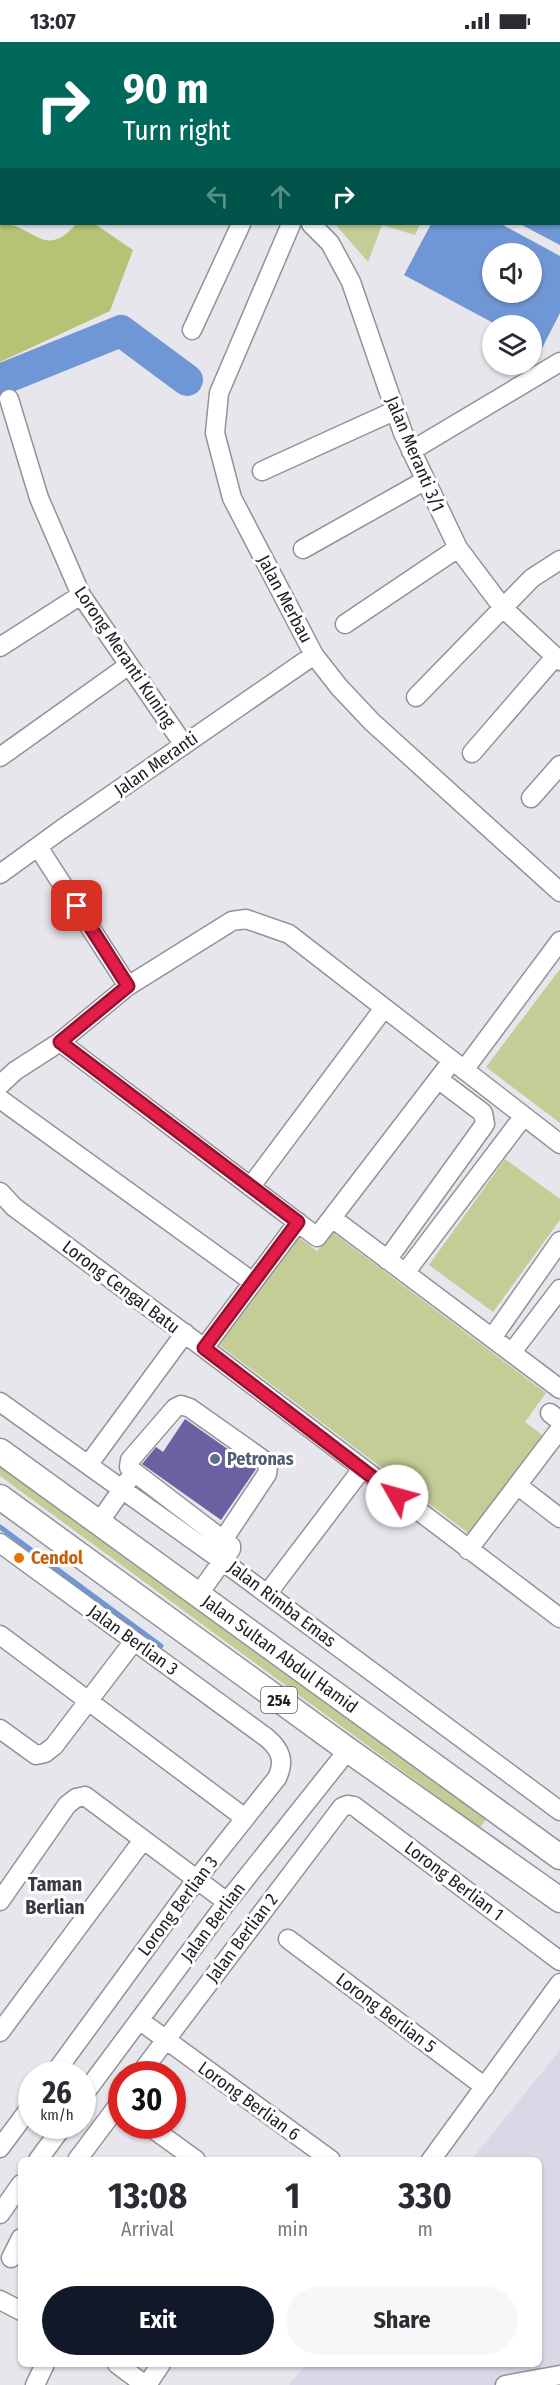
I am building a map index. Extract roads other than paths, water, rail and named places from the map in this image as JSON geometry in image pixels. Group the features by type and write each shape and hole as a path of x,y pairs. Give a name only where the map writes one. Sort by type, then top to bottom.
{"main road":[{"name":"Jalan Sultan Abdul Hamid","path":"0,1451 560,1857"},
{"name":"Jalan Sultan Abdul Hamid","path":"0,1497 348,1750 560,1900"}],"street":[{"path":"192,330 241,225"},
{"name":"Jalan Merbau","path":"291,225 219,393 215,433 232,498 314,655 339,687 372,722 560,892"},
{"name":"Jalan Meranti 3/1","path":"312,225 330,243 351,282 394,411 424,481 458,548 504,608 557,659"},
{"path":"411,451 560,362"},
{"name":"Lorong Meranti Kuning","path":"9,399 39,498 81,595 184,745"},
{"path":"262,471 394,411"},
{"path":"303,549 424,481"},
{"path":"345,624 458,548"},
{"path":"416,697 532,578 560,560"},
{"path":"0,647 81,595"},
{"name":"Jalan Meranti","path":"0,874 314,655"},
{"path":"472,753 557,659"},
{"path":"0,757 129,665"},
{"path":"531,798 560,765"},
{"path":"38,847 128,986"},
{"path":"0,1085 15,1071 60,1042 128,986 232,921 246,920 289,934 560,1144"},
{"path":"60,1042 317,1237 438,1079 458,1065 560,941"},
{"path":"251,1186 384,1008"},
{"path":"387,1260 485,1125 483,1113 438,1079"},
{"path":"0,1099 253,1282"},
{"path":"405,1273 523,1116"},
{"name":"Lorong Cengal Batu","path":"0,1192 14,1207 560,1618"},
{"path":"332,1218 560,1389"},
{"path":"204,1348 298,1222"},
{"path":"492,1338 560,1241"},
{"path":"512,1352 560,1289"},
{"path":"88,1465 184,1333"},
{"name":"Jalan Rimba Emas","path":"0,1402 221,1560 560,1811"},
{"path":"198,1595 231,1549 231,1545 223,1540 134,1472 129,1467 130,1460 175,1408 181,1405 190,1408 265,1461 268,1467 267,1474 223,1540"},
{"path":"468,1550 517,1485 557,1421"},
{"path":"267,1594 362,1469"},
{"path":"98,1524 134,1472"},
{"path":"517,1485 560,1518"},
{"name":"Jalan Berlian 3","path":"0,1543 267,1738"},
{"path":"0,1635 245,1818"},
{"path":"0,1729 36,1755 45,1753 54,1746 89,1702 134,1641"},
{"name":"Lorong Berlian 3","path":"64,2061 196,1880 278,1778 282,1767 282,1756 267,1738"},
{"name":"Jalan Berlian","path":"96,2078 227,1902 348,1750"},
{"path":"0,1901 67,1805 76,1798 85,1796 227,1902"},
{"name":"Lorong Berlian 1","path":"347,1805 354,1806 560,1961"},
{"name":"Jalan Berlian 2","path":"150,2061 342,1807 347,1805"},
{"path":"0,2032 142,1840"},
{"name":"Lorong Berlian 5","path":"288,1939 485,2087"},
{"path":"433,2157 560,1983"},
{"name":"Lorong Berlian 6","path":"139,2020 327,2157"},
{"path":"80,2157 108,2120"},
{"path":"0,2148 18,2124"},
{"path":"40,2157 53,2139"},
{"path":"166,2139 192,2157"},
{"path":"0,2214 18,2188"},
{"path":"11,2258 18,2244"},
{"path":"0,2300 18,2310"},
{"path":"35,2385 44,2367"},
{"path":"121,2367 146,2385 159,2367"},
{"path":"505,2385 560,2375"}],"water":[{"path":"430,225 503,225 536,243 482,243 482,303 542,303 542,246 560,256 560,313 542,348 542,315 482,315 482,317 404,275"},
{"path":"522,225 560,225 560,245"}],"waterway":[{"path":"0,380 121,331 187,380"},
{"path":"0,1527 161,1646"}],"place":[{"name":"Petronas","path":"215,1459"},
{"name":"Cendol","path":"19,1558"}],"district":[{"name":"Taman Berlian","path":"55,1896"}]}
